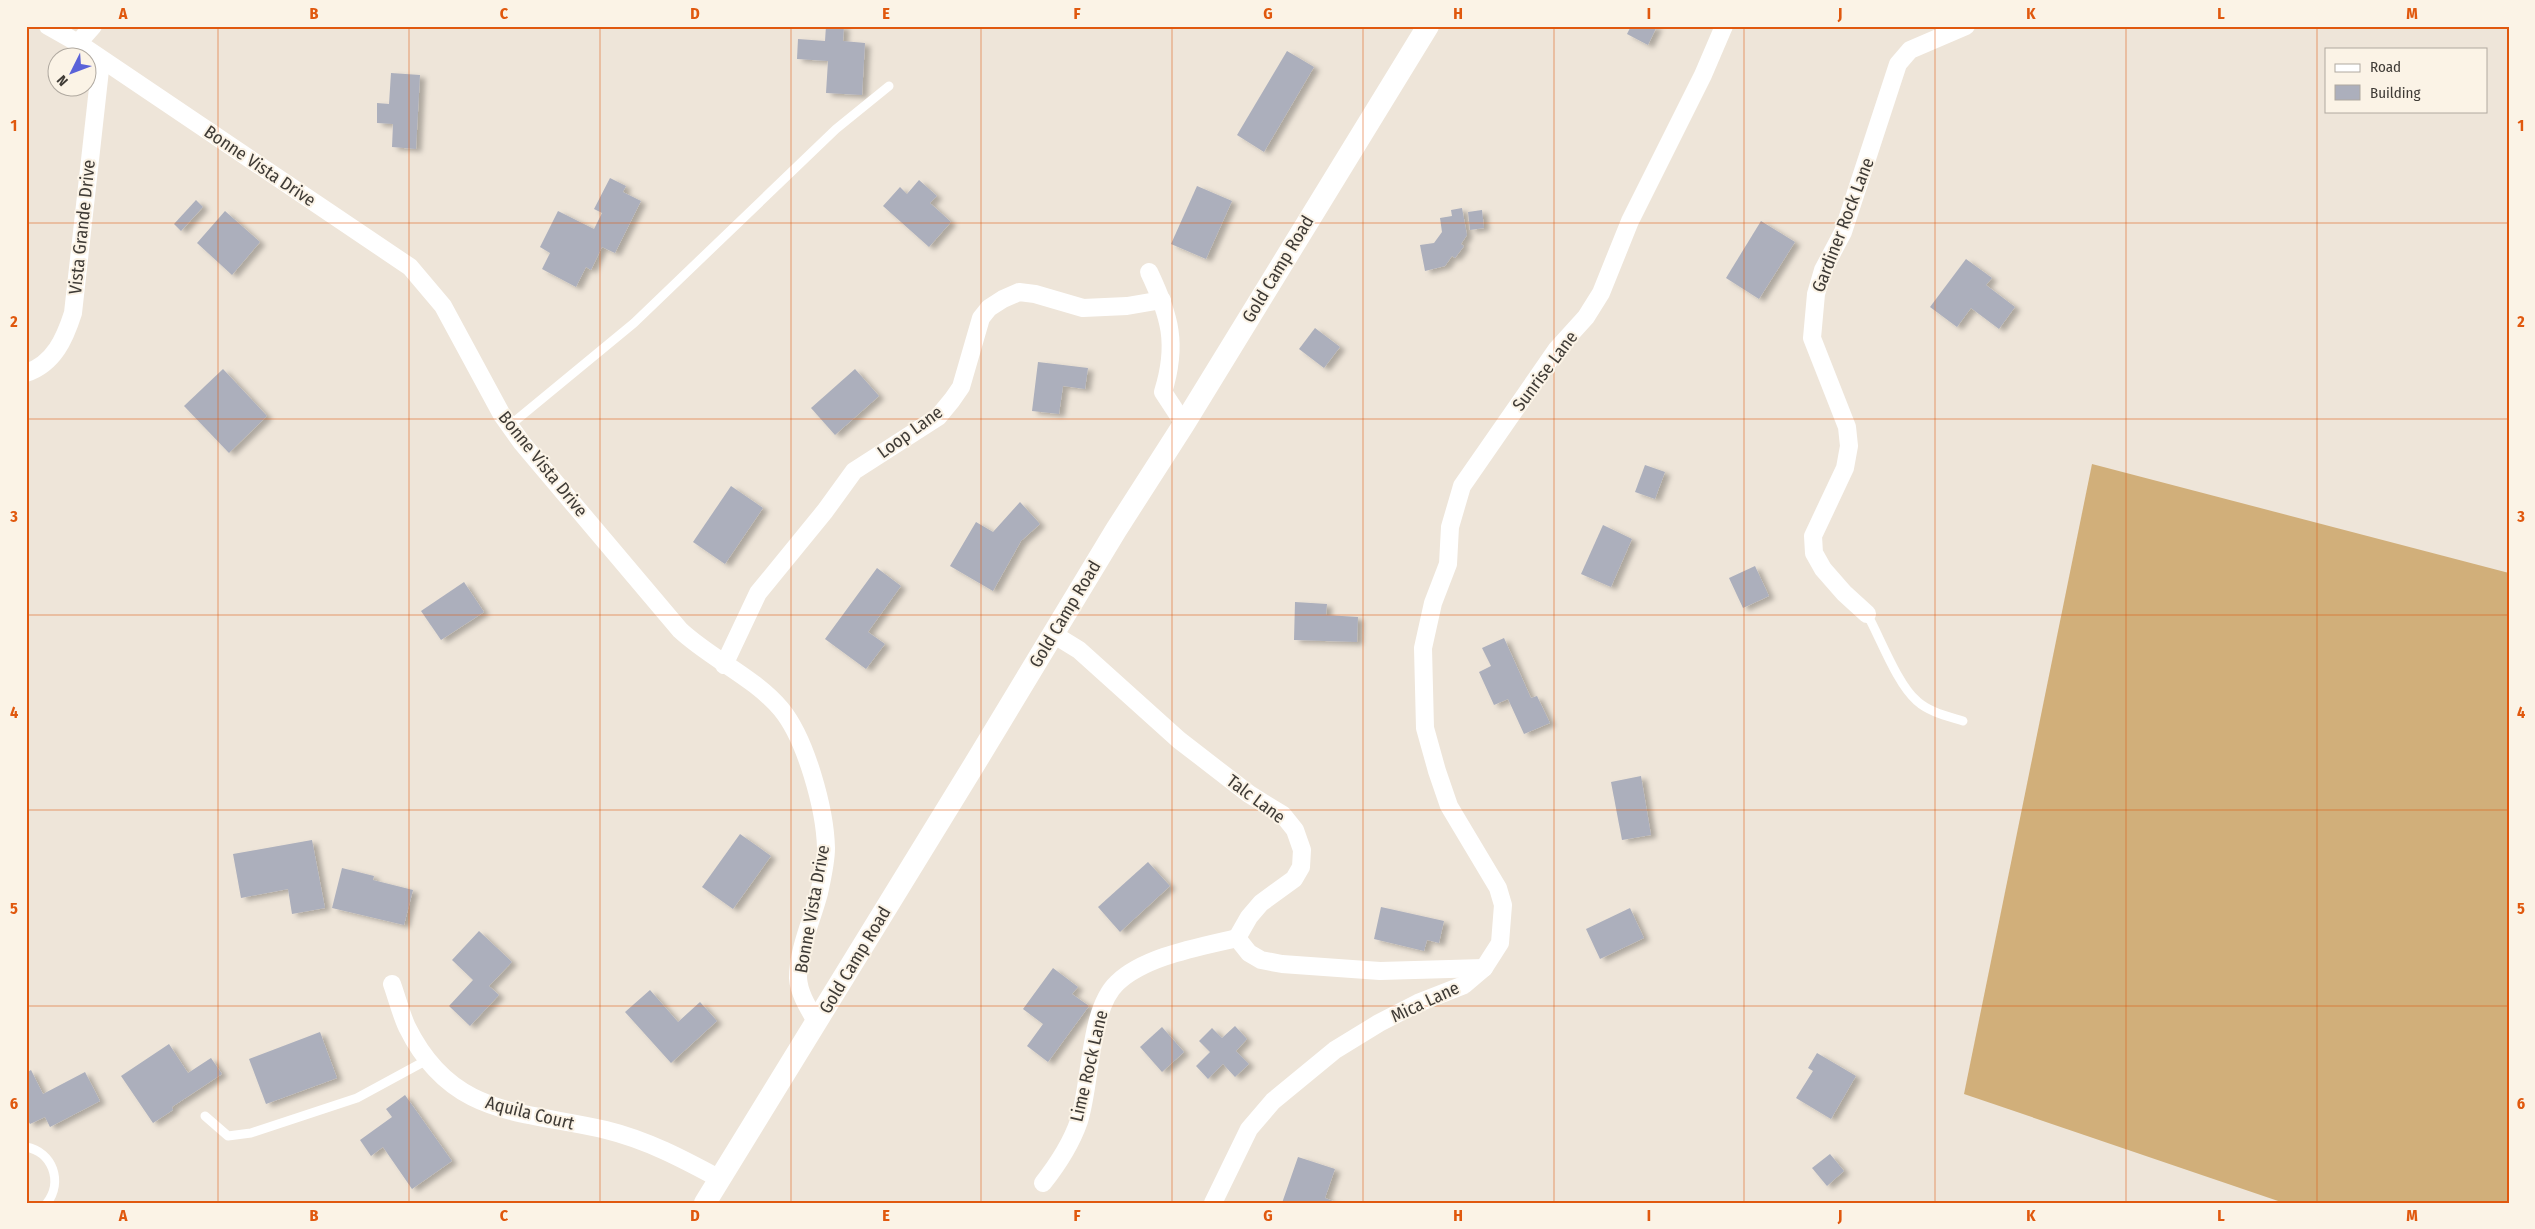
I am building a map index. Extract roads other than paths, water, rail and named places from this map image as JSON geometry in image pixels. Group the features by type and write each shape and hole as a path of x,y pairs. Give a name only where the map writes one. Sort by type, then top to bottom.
{"street":[{"name":"Bonne Vista Drive","path":"48,26 78,43 101,61 410,267 443,306 509,426 680,630 700,648 750,682 781,709 803,746 814,782 825,830 826,850 819,892 804,944 798,978 801,992 817,1023"},
{"path":"78,43 93,26"},
{"name":"Gold Camp Road","path":"706,1203 1116,530 1184,424 1428,26"},
{"name":"Sunrise Lane","path":"1425,728 1423,648 1433,603 1448,564 1450,527 1462,486 1557,348 1586,317 1601,293 1630,221 1703,75 1724,26"},
{"name":"Gardiner Rock Lane","path":"1867,614 1823,569 1814,553 1813,536 1845,468 1849,446 1847,428 1812,338 1816,294 1823,270 1846,224 1898,64 1910,50 1966,26"},
{"name":"Vista Grande Drive","path":"26,373 44,363 57,351 66,335 72,313 101,61"},
{"path":"1148,272 1162,300 1171,331 1170,370 1163,392 1184,424"},
{"name":"Loop Lane","path":"724,664 758,593 825,512 854,471 938,417 952,400 961,387 981,318 989,308 1003,298 1019,292 1035,294 1084,308 1126,306 1162,300"},
{"name":"Talc Lane","path":"1053,634 1079,650 1179,740 1250,794 1283,815 1295,830 1302,850 1301,867 1294,879 1261,902 1249,917 1237,938"},
{"name":"Mica Lane","path":"1212,1203 1249,1129 1273,1100 1335,1050 1405,1009 1464,985 1484,968 1500,943 1503,905 1498,888 1487,866 1466,836 1450,806 1437,771 1425,728"},
{"path":"1237,938 1249,953 1261,960 1282,964 1380,972 1484,968"},
{"name":"Lime Rock Lane","path":"1043,1184 1059,1162 1079,1119 1099,1016 1105,997 1117,983 1135,970 1167,957 1237,938"},
{"name":"Aquila Court","path":"392,984 406,1025 427,1060 448,1082 461,1091 492,1106 604,1130 647,1142 720,1179"}],"lane":[{"path":"509,426 634,323 836,129 889,86"},
{"path":"1867,614 1896,672 1916,700 1930,710 1963,721"},
{"path":"205,1116 228,1136 251,1133 357,1098 427,1060"},
{"path":"26,1146 48,1158 56,1181 54,1194 47,1203"}]}
